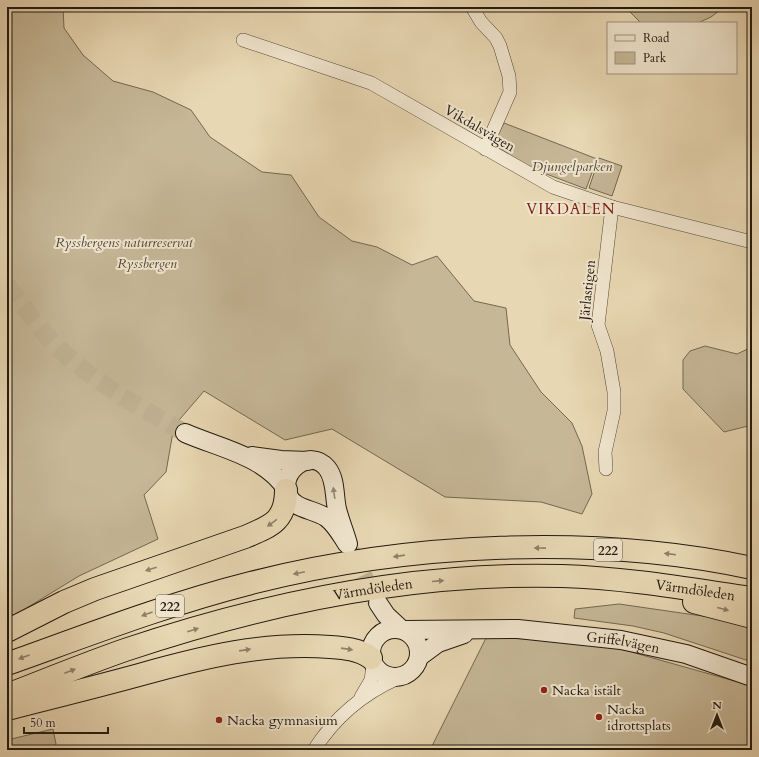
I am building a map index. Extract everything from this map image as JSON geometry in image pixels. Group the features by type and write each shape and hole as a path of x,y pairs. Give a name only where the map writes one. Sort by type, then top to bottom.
{"highway":[{"path":"7,631 58,605 95,589 245,537 268,527 282,513 286,502 286,489"},
{"name":"Värmdöleden","path":"7,664 177,603 252,582 337,565 442,551 507,548 640,551 709,559 752,568"},
{"path":"709,559 752,565"},
{"path":"561,576 694,602 752,617"},
{"name":"Värmdöleden","path":"7,695 125,650 199,628 251,614 386,586 462,579 561,576 623,580 752,598"},
{"path":"7,709 188,661 242,650 288,646 322,646 356,651 372,662"}],"street":[{"path":"472,7 481,22 496,38 500,46 510,85 510,92 485,149"},
{"name":"Vikdalsvägen","path":"243,40 371,83 553,187 612,207 752,242"},
{"name":"Järlastigen","path":"606,469 605,452 614,411 614,392 607,351 598,325 612,207"},
{"path":"186,433 230,450 265,468 278,478 286,489"},
{"path":"230,450 268,459 308,461 321,463 330,472 337,509 348,544 327,518 295,504 288,496 286,480 291,470 300,463 308,461"},
{"path":"360,698 410,673 415,667 419,657 419,648 416,640 402,630 376,604 377,637"},
{"name":"Griffelvägen","path":"419,657 438,643 458,635 490,629"},
{"path":"314,750 324,734 360,698 371,680 371,648 377,637 389,630 402,630"},
{"name":"Griffelvägen","path":"402,630 541,630 621,640 686,654 752,677"},
{"path":"372,662 385,676 398,678"}],"green space":[{"name":"Ryssbergen","path":"7,7 63,7 64,28 83,55 113,81 153,92 191,110 210,137 262,172 291,175 319,217 352,241 377,247 412,265 437,256 474,301 506,308 510,345 541,392 572,423 582,446 592,494 582,514 541,502 445,497 332,429 285,440 204,391 174,426 166,472 144,495 158,539 79,576 7,620"},
{"path":"625,7 724,7 711,17 700,22 640,22"},
{"name":"Djungelparken","path":"504,123 597,159 586,189 528,167 495,148 494,142"},
{"path":"599,158 622,166 612,196 589,188"},
{"path":"705,346 737,354 752,347 752,425 724,432 683,389 683,360 690,351"},
{"path":"619,604 730,620 752,626 752,662 664,633 633,626 574,618 575,609"},
{"name":"Nacka idrottsplats","path":"486,638 541,639 621,649 752,686 752,750 437,750 431,748"},
{"path":"53,729 56,744 53,750 7,750 7,740"}],"tunnel":[{"path":"7,285 46,335 77,365 112,390 185,433"},
{"path":"351,551 376,601"}],"place":[{"name":"Nacka istält","path":"544,690"},
{"name":"Nacka idrottsplats","path":"599,717"},
{"name":"Nacka gymnasium","path":"219,720"}],"district":[{"name":"VIKDALEN","path":"571,209"}],"park label":[{"name":"Ryssbergens naturreservat","path":"124,242"}]}
